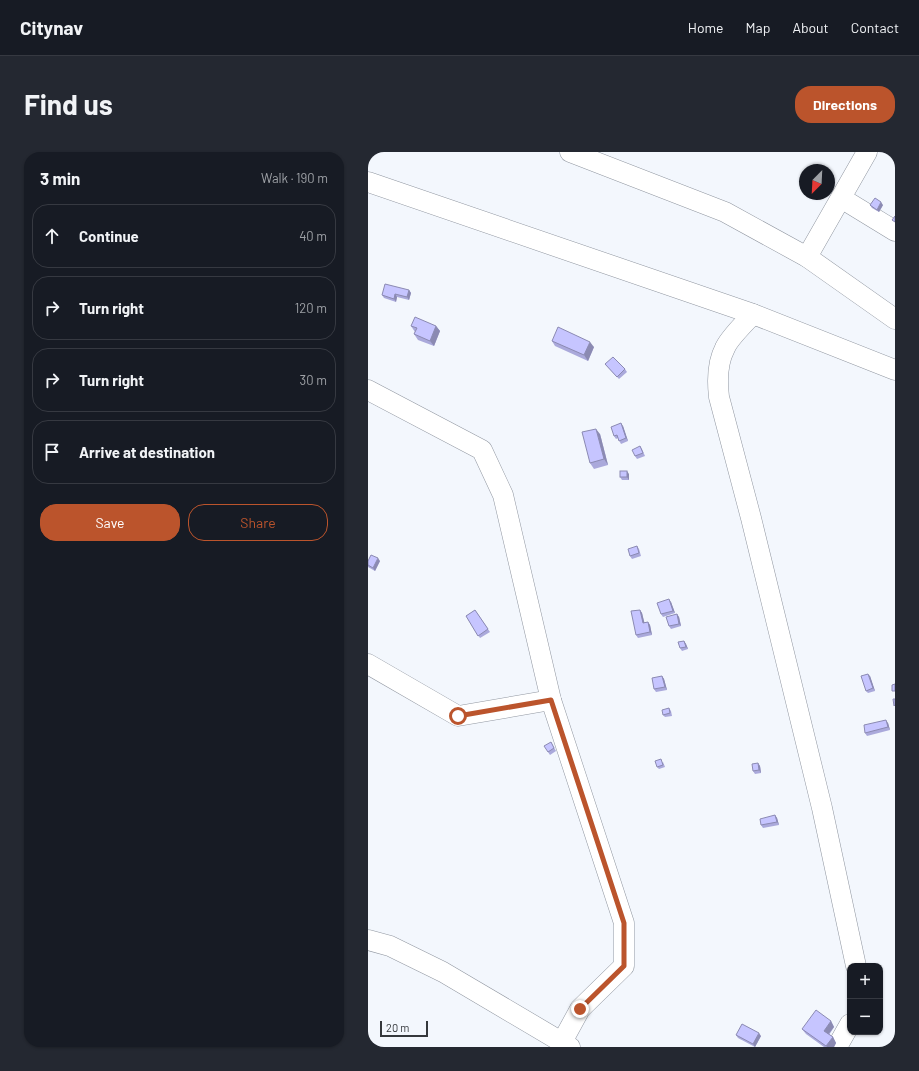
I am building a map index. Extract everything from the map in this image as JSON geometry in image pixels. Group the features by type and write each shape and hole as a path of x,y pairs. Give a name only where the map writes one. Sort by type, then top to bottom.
{"street":[{"path":"570,152 724,212 807,257 895,319"},
{"path":"807,257 867,152"},
{"path":"368,182 752,314 895,370"},
{"path":"841,198 895,231"},
{"path":"752,314 725,346 717,379 719,397 751,518 822,808 855,963"},
{"path":"368,390 482,450 503,495 551,700 624,923 624,966 580,1009 566,1044 443,972 390,946 368,940"},
{"path":"368,664 458,716 551,700"},
{"path":"837,1047 847,1029"}],"building":[{"path":"875,198 881,202 877,210 870,205"},
{"path":"385,284 409,290 407,297 395,294 394,299 382,295"},
{"path":"415,317 436,326 430,341 414,334 417,328 411,326"},
{"path":"558,327 590,342 584,355 552,341"},
{"path":"613,357 625,369 617,377 605,364"},
{"path":"621,423 626,438 619,441 617,435 614,436 611,427"},
{"path":"596,429 604,459 590,463 582,432"},
{"path":"640,446 643,453 635,456 632,450"},
{"path":"620,471 627,471 627,477 620,477"},
{"path":"637,546 639,553 630,556 628,549"},
{"path":"371,555 378,558 373,568 368,565"},
{"path":"669,599 673,611 661,614 657,603"},
{"path":"475,610 488,629 478,636 466,616"},
{"path":"640,610 643,623 648,622 650,632 636,635 631,611"},
{"path":"677,614 679,624 669,626 666,617"},
{"path":"684,641 686,647 680,648 678,642"},
{"path":"868,674 873,688 866,691 861,676"},
{"path":"662,676 665,687 654,689 652,678"},
{"path":"895,684 895,691 892,691 892,685"},
{"path":"669,708 670,713 663,715 662,710"},
{"path":"886,720 888,727 865,733 864,725"},
{"path":"551,742 554,748 548,752 544,746"},
{"path":"661,759 663,765 657,767 655,761"},
{"path":"758,763 759,770 753,771 752,764"},
{"path":"775,815 777,822 761,825 760,819"},
{"path":"816,1010 831,1021 824,1031 833,1037 826,1046 802,1029"},
{"path":"742,1024 759,1033 753,1044 736,1035"}],"route":[{"path":"458,716 551,700 624,923 624,966 580,1009"}]}
